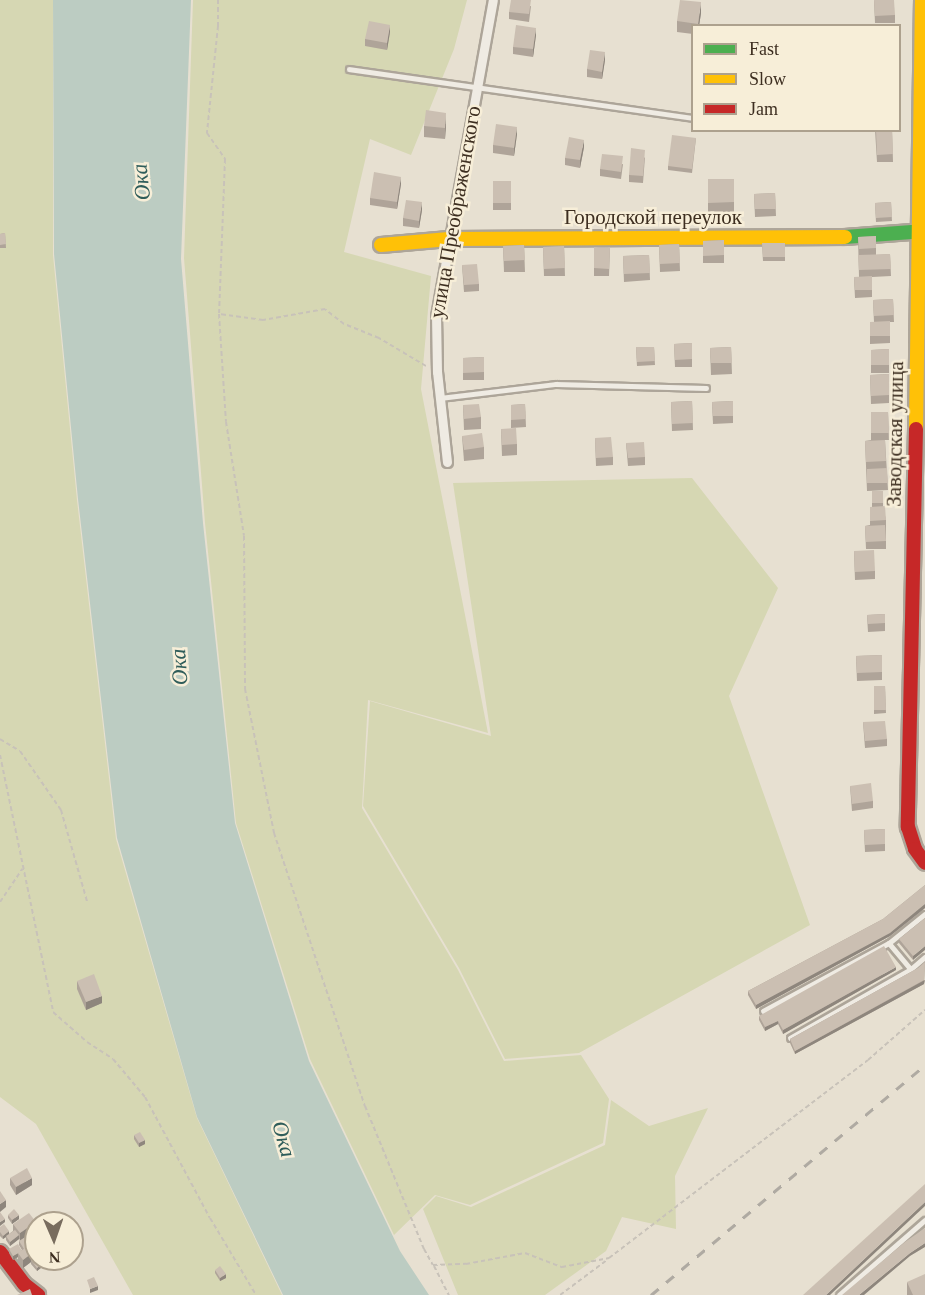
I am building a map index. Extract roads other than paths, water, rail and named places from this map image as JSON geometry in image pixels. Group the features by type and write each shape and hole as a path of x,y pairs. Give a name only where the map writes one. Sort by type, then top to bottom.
{"street":[{"name":"улица Преображенского","path":"447,462 437,372 435,316 493,0"},
{"name":"Заводская улица","path":"922,0 922,231 908,827 915,849 925,863"},
{"name":"Городской переулок","path":"381,245 449,239 858,237 922,231"},
{"path":"0,1252 24,1284 38,1295"}],"lane":[{"path":"349,69 691,118"},
{"path":"440,398 556,384 706,388"},
{"path":"764,1011 889,943 925,914"},
{"path":"889,943 911,969"},
{"path":"790,1038 911,969 925,957"},
{"path":"839,1295 925,1220"}],"water":[{"name":"Ока","path":"53,0 191,0 181,259 203,523 235,823 309,1061 400,1251 429,1295 283,1295 197,1117 117,838 78,499 54,254"}],"railway":[{"path":"651,1295 925,1065"}]}
